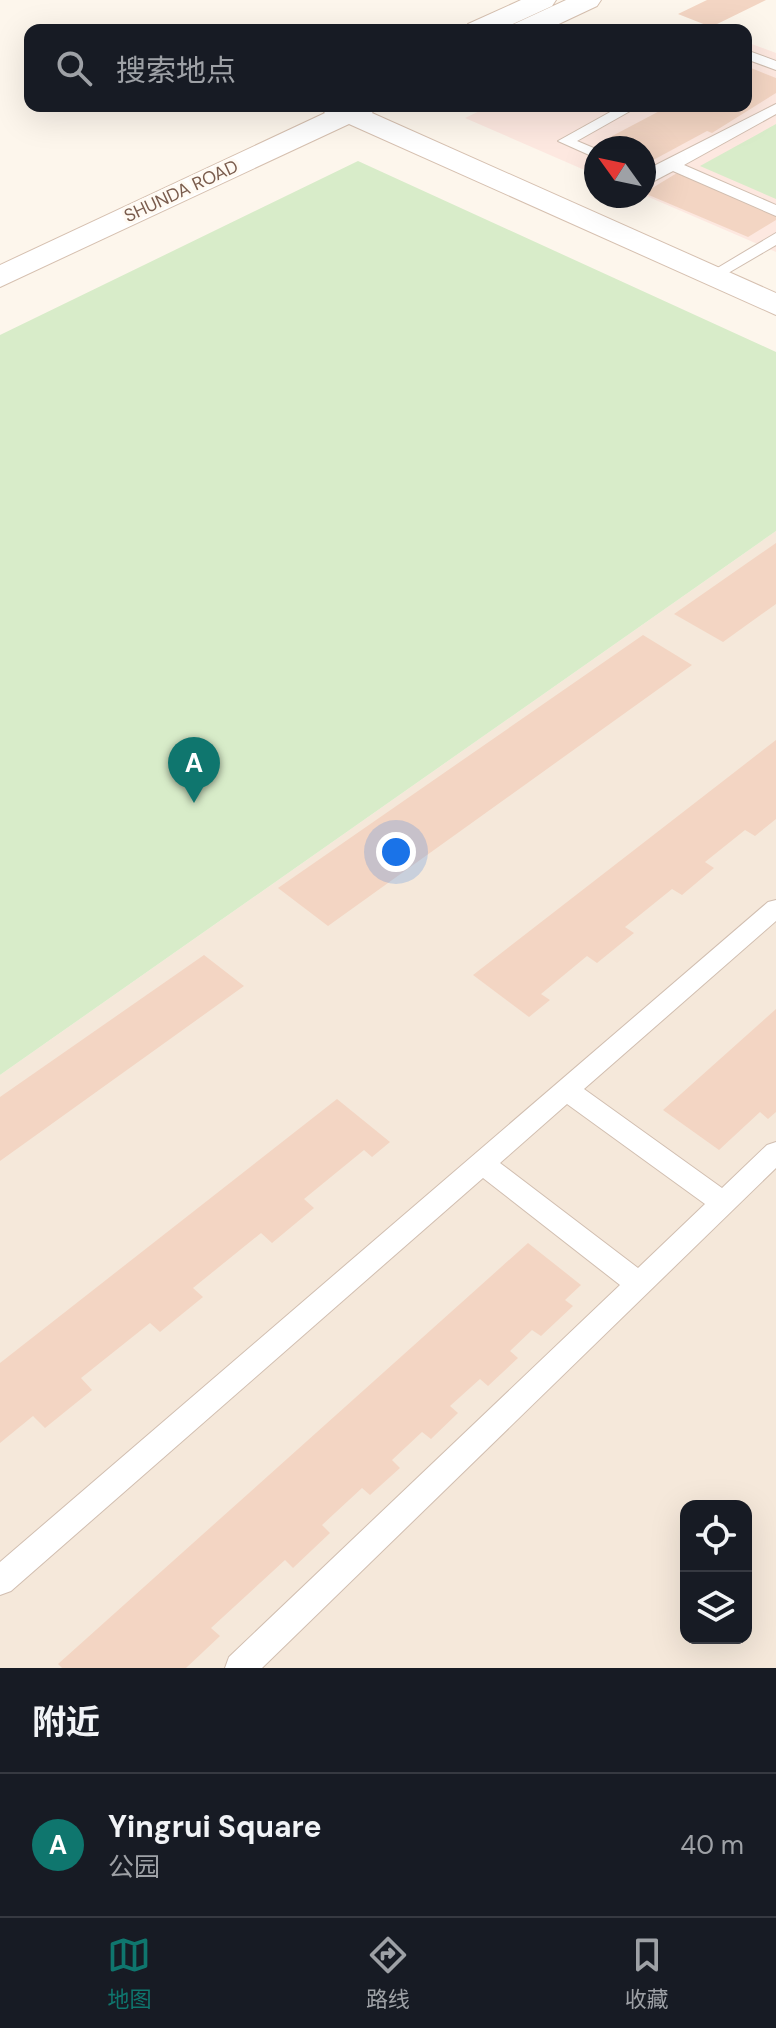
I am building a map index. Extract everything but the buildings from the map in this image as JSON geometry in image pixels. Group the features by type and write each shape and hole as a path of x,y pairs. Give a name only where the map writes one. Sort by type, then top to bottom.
{"main road":[{"path":"491,24 543,0"},
{"path":"537,24 588,0"},
{"name":"SHUNDA ROAD","path":"0,251 301,112"},
{"name":"SHUNDA ROAD","path":"0,277 340,112"},
{"path":"357,112 776,305"}],"lane":[{"path":"752,56 776,66"},
{"path":"656,174 776,108"},
{"path":"584,149 565,141 621,112"},
{"path":"672,165 776,211"},
{"path":"712,276 776,238"},
{"path":"0,1581 776,908"},
{"path":"567,1090 723,1203"},
{"path":"240,1668 776,1152"},
{"path":"482,1163 639,1284"}],"shaded area":[{"path":"752,44 776,53 776,252 656,200 656,136 584,136 584,170 465,118 478,112 752,112"},
{"path":"776,531 776,1668 0,1668 0,1075"}],"green space":[{"path":"776,124 776,199 700,166"},
{"path":"358,161 776,352 776,531 0,1075 0,335"}],"place":[{"name":"Yingrui Square","path":"194,803"}]}
